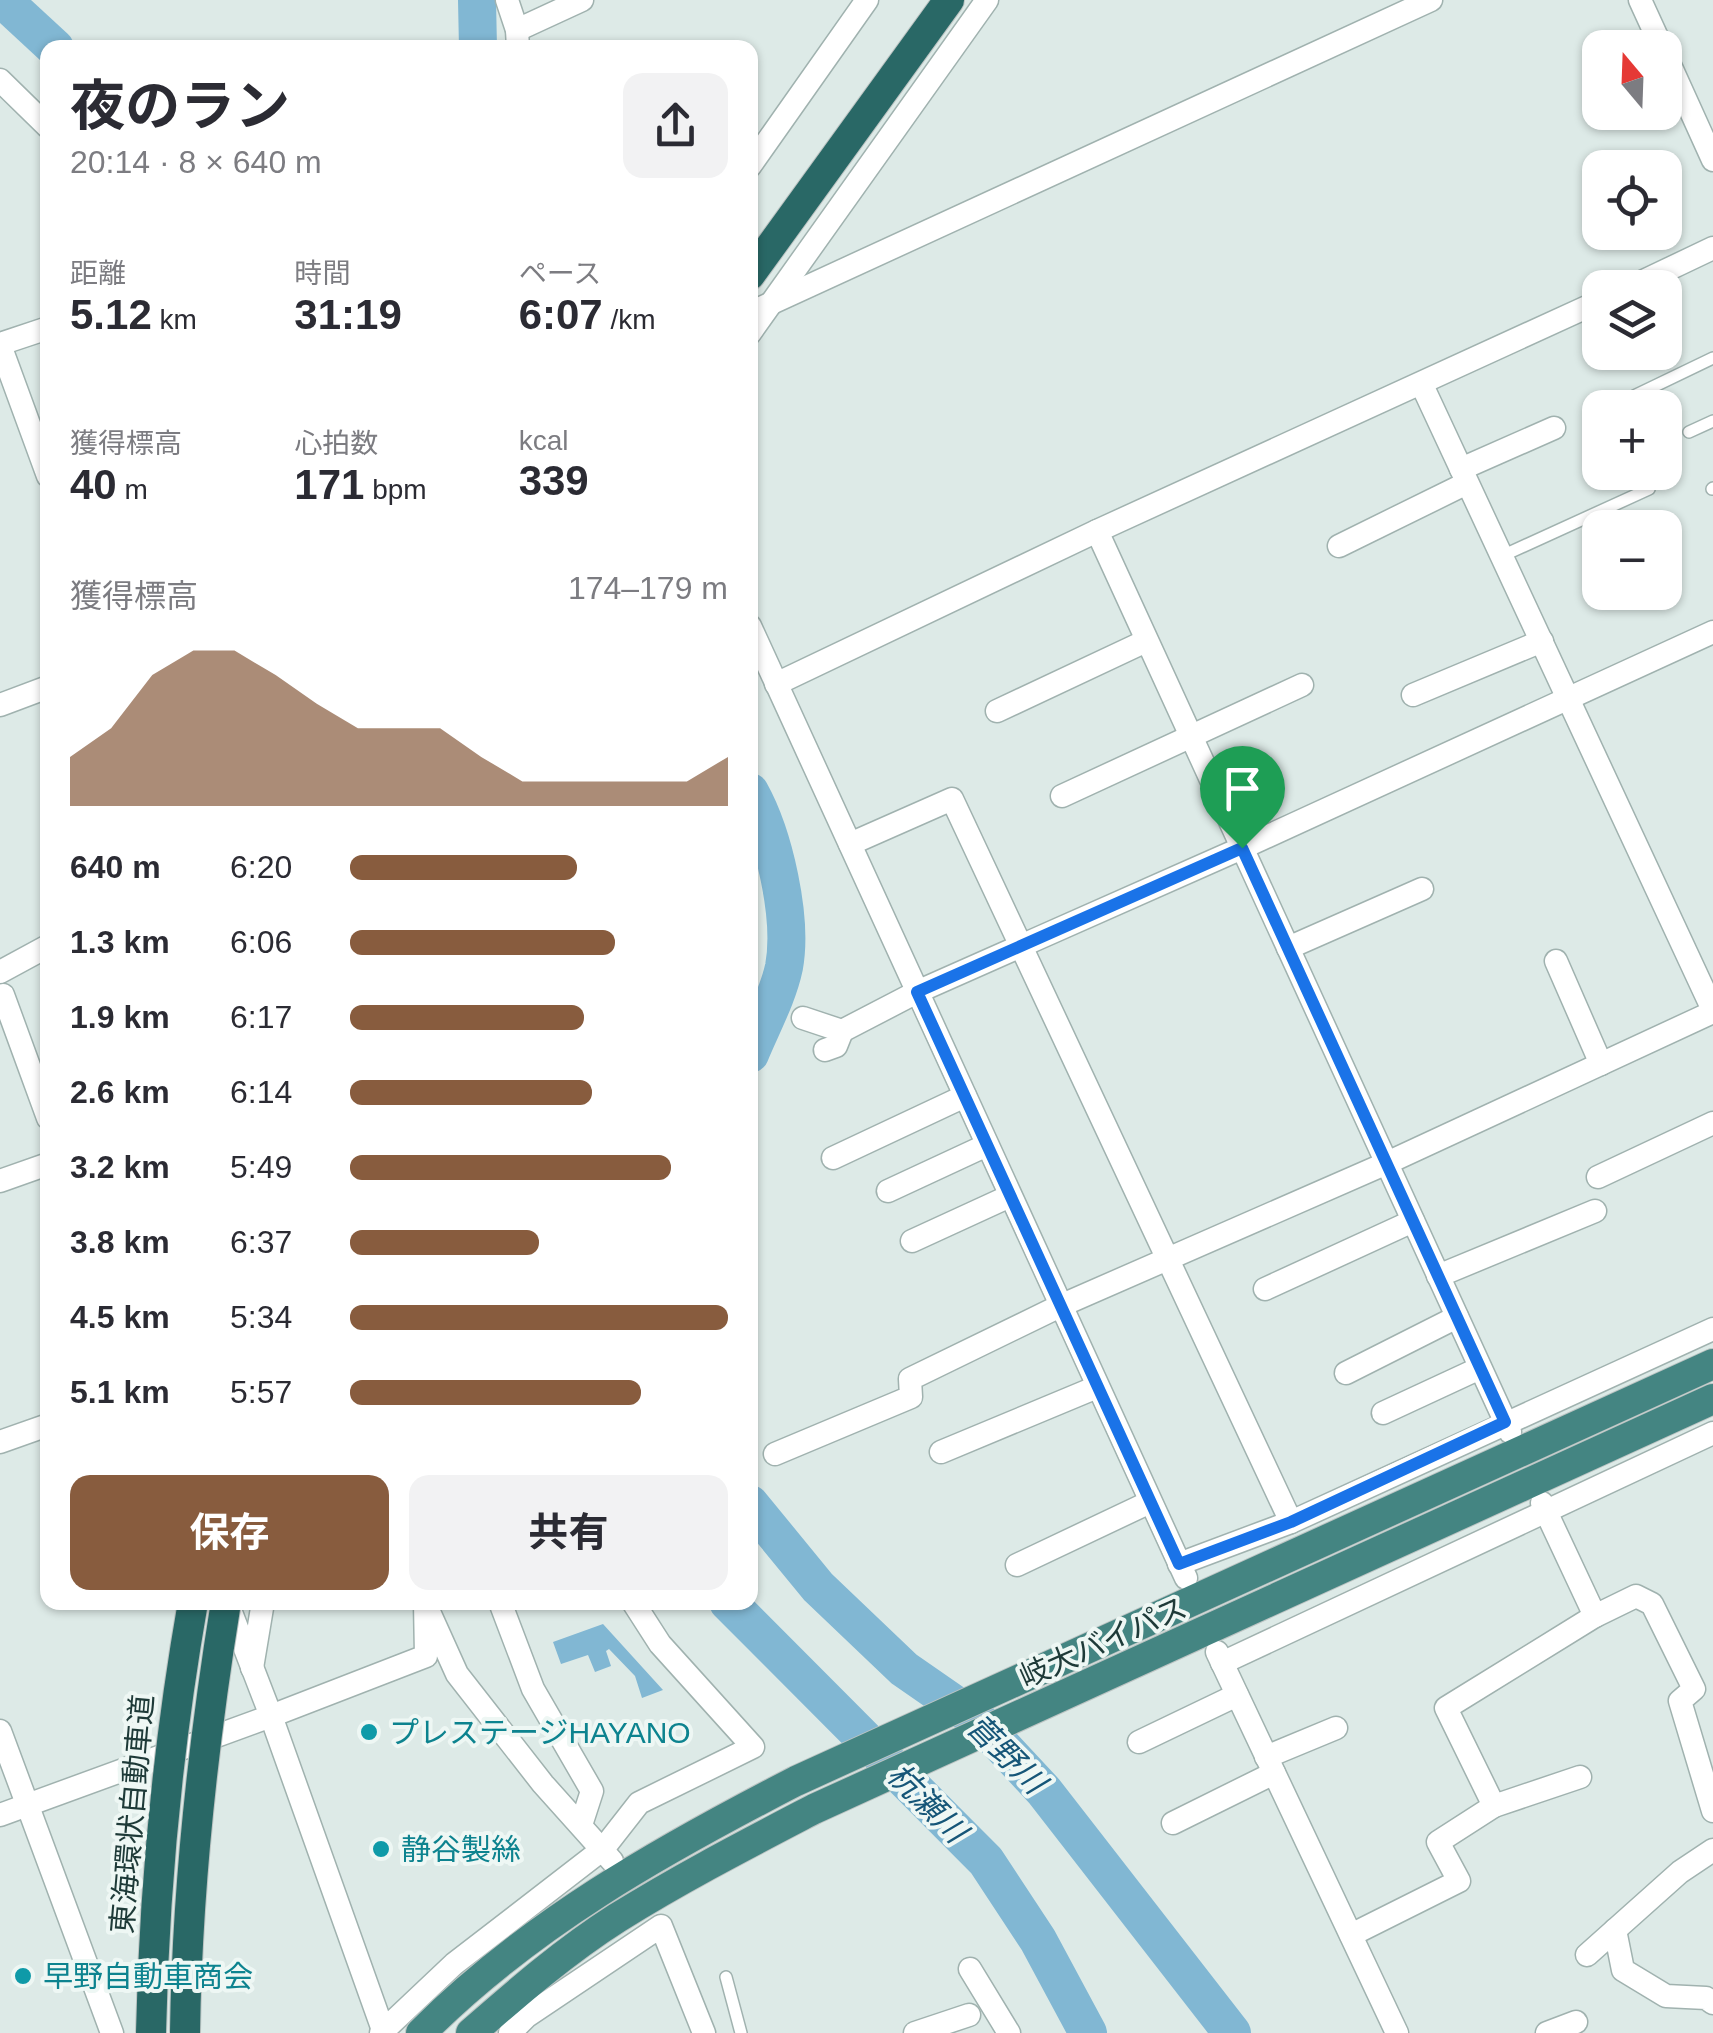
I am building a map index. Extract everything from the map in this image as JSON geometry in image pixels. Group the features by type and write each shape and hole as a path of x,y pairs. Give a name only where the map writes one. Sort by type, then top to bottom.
{"highway":[{"path":"758,263 949,0"},
{"path":"758,298 794,212"},
{"name":"岐大バイパス","path":"421,2033 511,1954 600,1891 692,1834 796,1781 1713,1364"},
{"name":"岐大バイパス","path":"471,2033 533,1979 614,1920 706,1864 814,1809 1210,1651 1713,1399"},
{"name":"東海環状自動車道","path":"150,2033 162,1844 181,1669 192,1610"},
{"path":"185,2033 195,1846 225,1610"}],"street":[{"path":"508,0 518,39 582,0"},
{"path":"758,155 867,0"},
{"path":"758,299 987,0"},
{"path":"758,300 1431,0"},
{"path":"1640,0 1654,30"},
{"path":"0,80 40,119"},
{"path":"1682,91 1713,160"},
{"path":"1666,270 1713,248"},
{"path":"776,684 1097,531 1582,309"},
{"path":"40,331 0,345 40,454"},
{"path":"775,1454 911,1397 910,1380 1060,1306 1387,1163 1713,1011 1422,384"},
{"path":"1338,546 1554,428"},
{"path":"1097,531 1507,1427"},
{"path":"825,1050 836,1046 842,1031 917,992 1713,632"},
{"path":"997,710 1146,641"},
{"path":"1414,695 1542,641"},
{"path":"758,644 1182,1571 1507,1427 1713,1329"},
{"path":"1062,796 1302,685"},
{"path":"0,705 40,690"},
{"path":"850,844 952,799 1291,1522"},
{"path":"1288,948 1422,889"},
{"path":"0,972 40,950"},
{"path":"1556,961 1601,1064"},
{"path":"0,996 40,1096"},
{"path":"803,1018 842,1031"},
{"path":"833,1158 965,1096"},
{"path":"1598,1177 1713,1123"},
{"path":"888,1191 986,1145"},
{"path":"0,1182 40,1167"},
{"path":"912,1241 1010,1196"},
{"path":"1438,1276 1595,1211"},
{"path":"1265,1289 1413,1220"},
{"path":"1346,1373 1457,1317"},
{"path":"1382,1414 1480,1368"},
{"path":"940,1452 1097,1387"},
{"path":"0,1442 40,1428"},
{"path":"1397,2033 1237,1695 1210,1651 1713,1433"},
{"path":"1017,1565 1150,1502"},
{"path":"1545,1508 1596,1616"},
{"path":"1494,1806 1446,1708 1596,1616 1636,1596 1652,1604 1704,1687 1680,1701 1713,1811"},
{"path":"229,1610 271,1716 382,2032 454,1964 608,1855 638,1803 753,1747 660,1644 638,1610"},
{"path":"252,1668 262,1610"},
{"path":"0,1815 426,1656 425,1610"},
{"path":"428,1610 457,1674 543,1784 608,1855"},
{"path":"442,1637 444,1610"},
{"path":"503,1610 533,1690 592,1791 581,1826"},
{"path":"1139,1742 1237,1695"},
{"path":"1173,1824 1336,1728"},
{"path":"0,1731 112,2033"},
{"path":"1350,1934 1459,1881 1438,1842 1494,1806 1580,1777"},
{"path":"1587,1954 1680,1872 1713,1850"},
{"path":"510,2033 527,2016 658,1921 704,2033"},
{"path":"1615,1930 1623,1970 1666,1996 1706,1998 1713,2003"},
{"path":"970,1968 1009,2033"},
{"path":"915,2033 969,2015"},
{"path":"1547,2033 1576,2022"}],"lane":[{"path":"1646,390 1713,358"},
{"path":"1689,432 1713,421"},
{"path":"1502,556 1647,490"},
{"path":"726,1977 741,2033"}],"water":[{"path":"603,1624 663,1690 642,1698 635,1676 609,1649 606,1651 611,1666 595,1672 588,1655 561,1664 553,1642"}],"waterway":[{"name":"杭瀬川","path":"3,0 46,40"},
{"name":"菅野川","path":"477,0 478,40"},
{"name":"菅野川","path":"758,808 774,853 786,925 784,967 758,1035"},
{"name":"菅野川","path":"758,1514 818,1587 904,1669 979,1721 1044,1791 1232,2033"},
{"name":"杭瀬川","path":"736,1610 986,1861 1038,1940 1088,2033"}],"place":[{"name":"プレステージHAYANO","path":"369,1732"},
{"name":"静谷製絲","path":"381,1849"},
{"name":"早野自動車商会","path":"23,1976"}],"route":[{"path":"1242,848 1505,1422 1291,1522 1179,1564 917,992 1242,848"}]}
